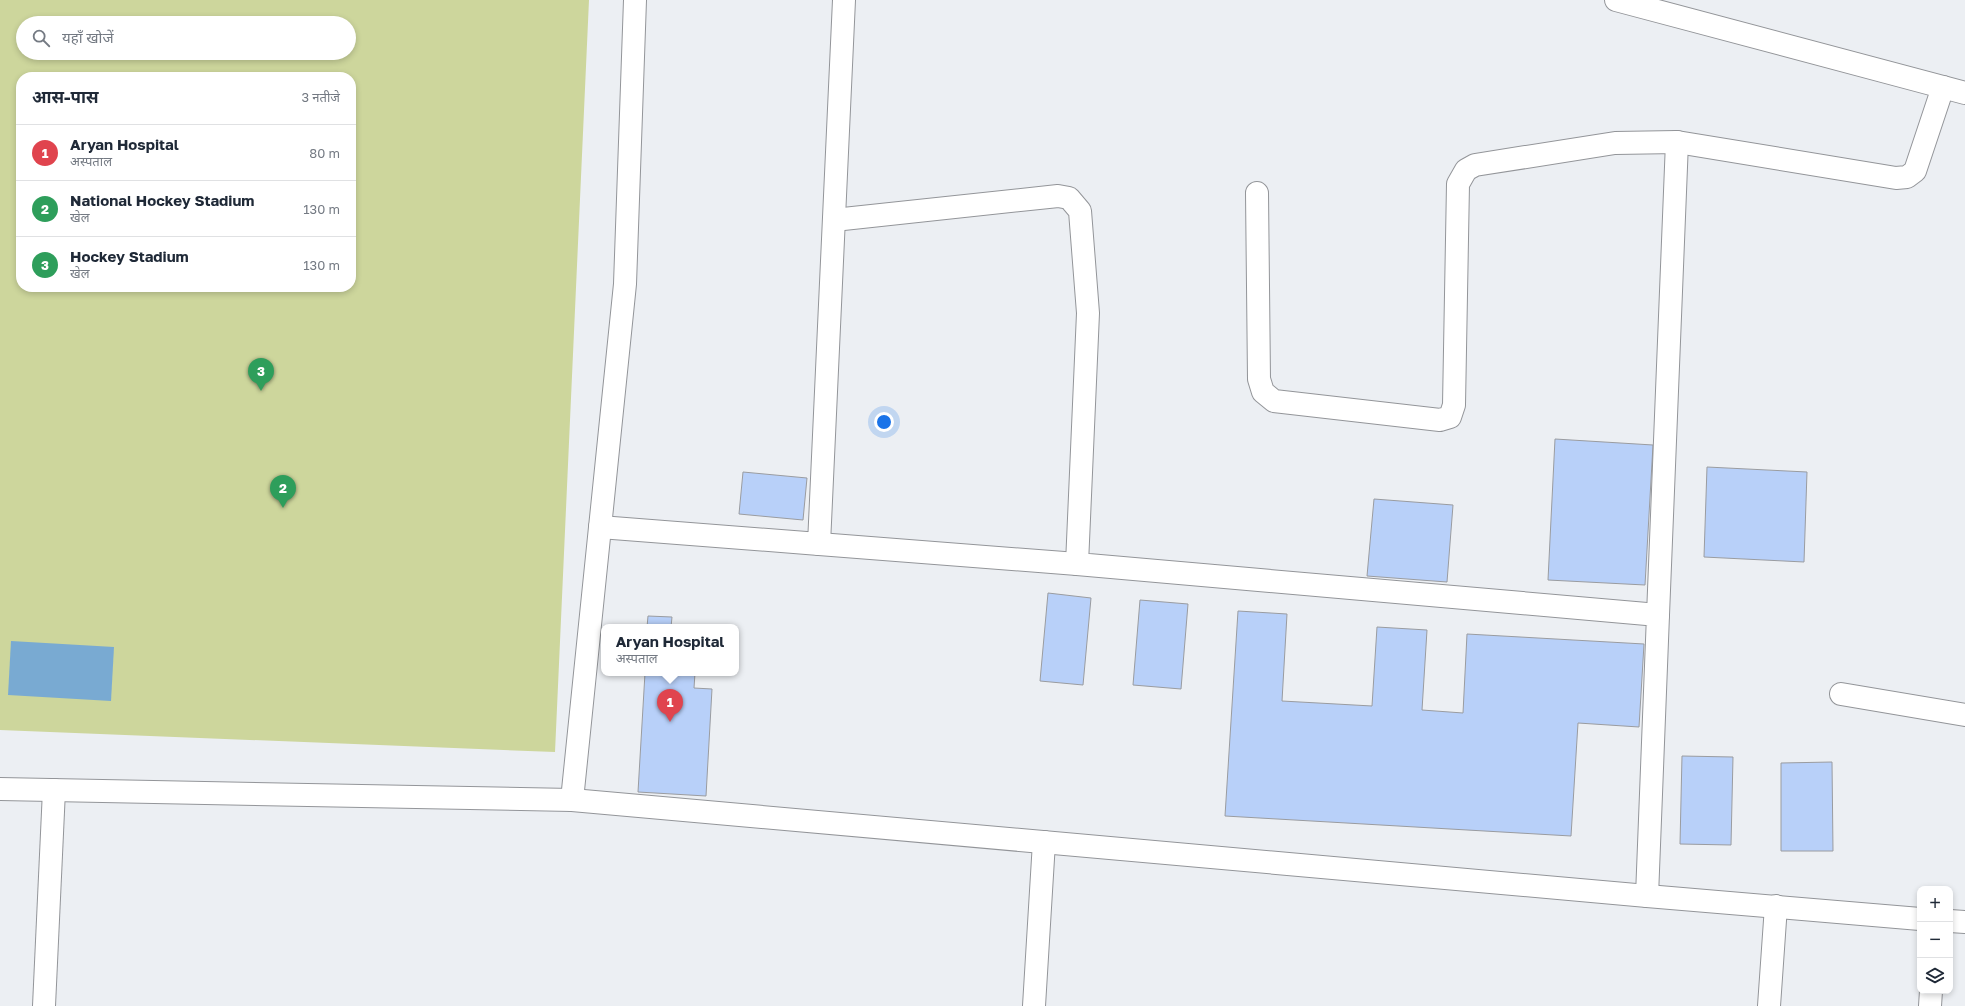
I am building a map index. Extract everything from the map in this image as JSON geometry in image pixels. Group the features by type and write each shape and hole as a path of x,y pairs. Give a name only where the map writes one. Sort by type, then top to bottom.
{"street":[{"path":"572,800 625,284 635,0"},
{"path":"819,544 844,0"},
{"path":"1616,0 1965,93"},
{"path":"1257,193 1259,379 1263,392 1274,401 1440,420 1450,416 1454,405 1458,184 1466,170 1475,164 1615,143 1677,142 1896,178 1906,177 1915,171 1943,87"},
{"path":"1647,896 1677,142"},
{"path":"834,220 1058,196 1069,198 1080,211 1088,313 1078,564"},
{"path":"600,527 1078,564 1658,615"},
{"path":"1841,694 1965,715"},
{"path":"0,789 572,800 1917,919"},
{"path":"44,1006 54,790"},
{"path":"1034,1006 1044,842"},
{"path":"1769,1006 1776,906"},
{"path":"1953,921 1965,922"},
{"path":"1930,1006 1931,994"}],"green space":[{"path":"0,0 589,0 555,752 0,730"}],"water":[{"path":"11,641 114,647 111,701 8,695"}],"building":[{"path":"1555,439 1653,445 1645,585 1548,580"},
{"path":"1707,467 1807,472 1804,562 1704,557"},
{"path":"743,472 807,478 803,520 739,514"},
{"path":"1374,499 1453,505 1447,582 1367,576"},
{"path":"1048,593 1091,598 1083,685 1040,681"},
{"path":"1140,600 1188,604 1181,689 1133,685"},
{"path":"1238,611 1287,614 1282,701 1372,706 1377,627 1427,630 1422,710 1463,713 1467,634 1644,644 1639,727 1578,723 1571,836 1225,816"},
{"path":"648,616 672,617 671,624 647,624"},
{"path":"645,676 695,676 694,688 712,689 706,796 638,792"},
{"path":"1682,756 1733,757 1731,845 1680,844"},
{"path":"1832,762 1833,851 1781,851 1781,763"}],"place":[{"name":"Hockey Stadium","path":"261,391"},
{"name":"National Hockey Stadium","path":"283,508"},
{"name":"Aryan Hospital","path":"670,722"}]}
